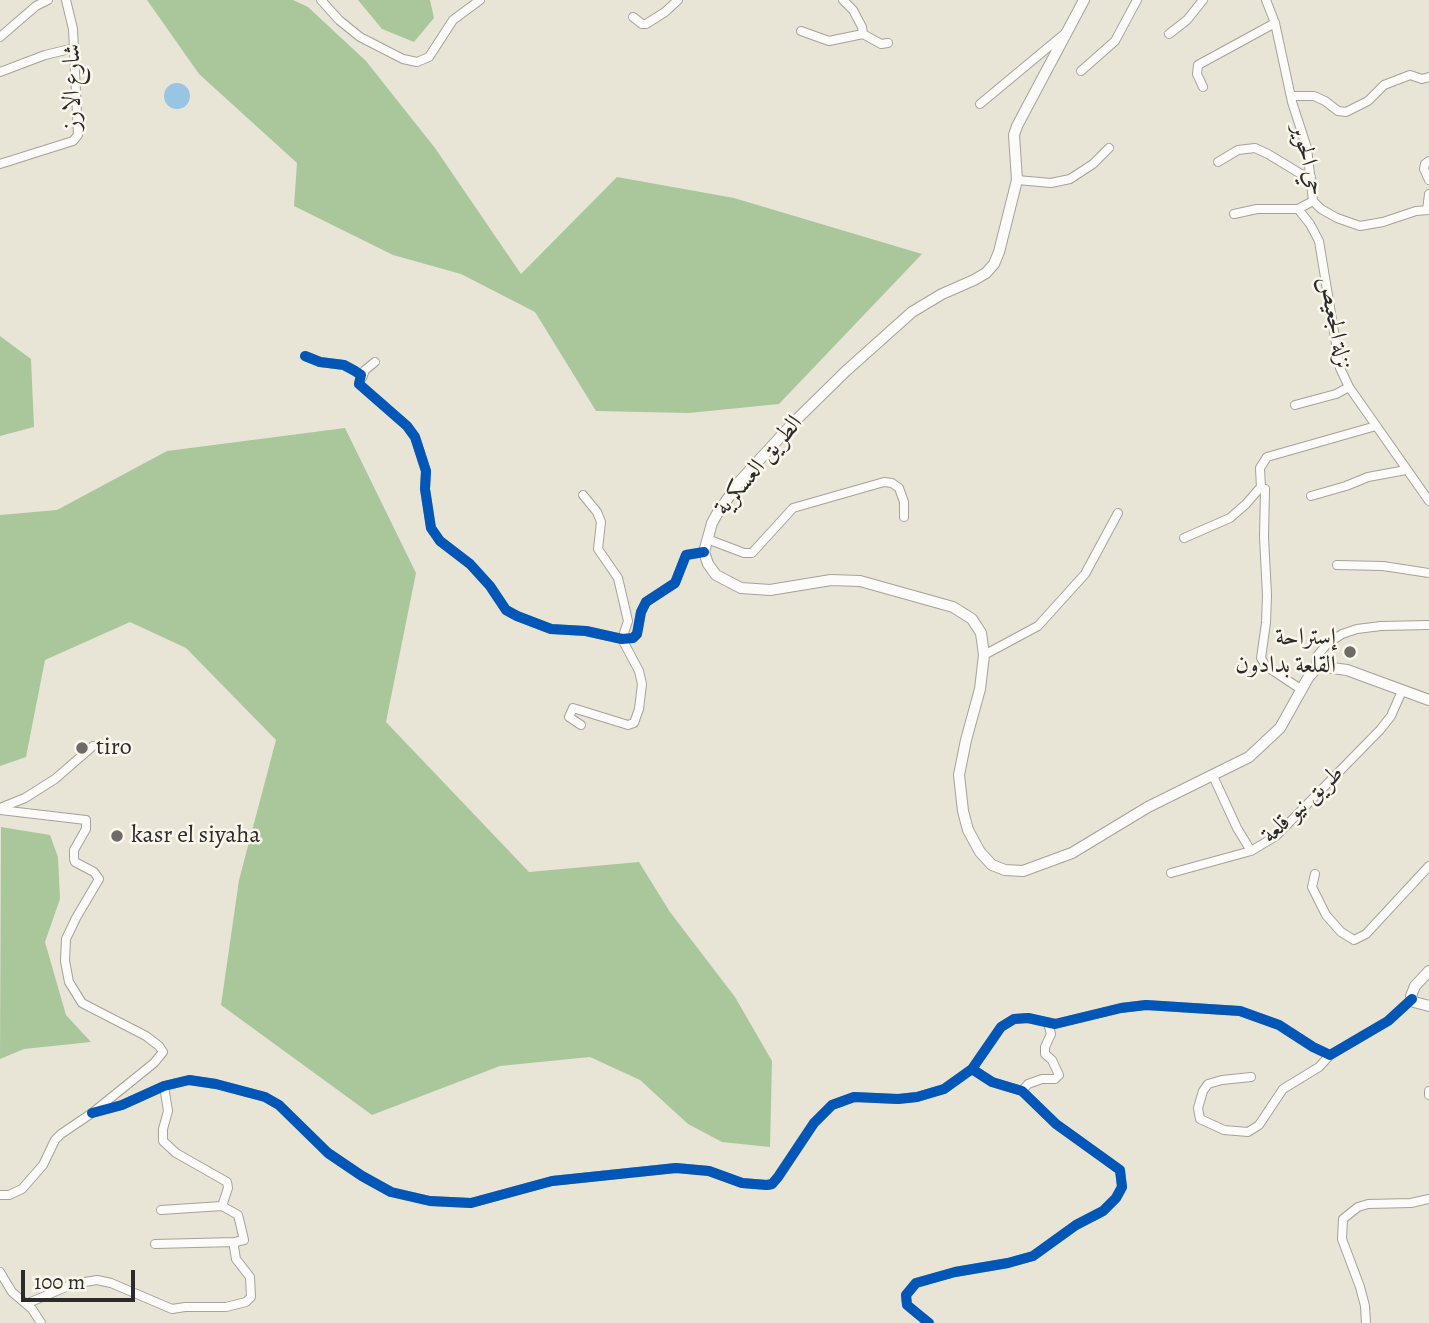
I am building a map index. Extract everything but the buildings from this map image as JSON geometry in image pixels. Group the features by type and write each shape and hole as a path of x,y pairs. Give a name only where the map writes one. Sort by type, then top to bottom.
{"main road":[{"name":"الطريق العسكرية","path":"704,552 717,514 740,481 794,422 912,312 986,273 993,264 999,252 1017,180 1014,135 1017,126 1084,0"},
{"path":"704,552 711,570 716,575 741,588 770,590 816,582 853,580 877,584 965,613 978,627 984,655 980,689 959,775 963,811 968,830 980,852 998,868 1023,871 1048,863 1087,844 1147,807 1238,764 1269,741 1280,728 1318,666 1347,670 1429,699"},
{"path":"1429,971 1412,992 1412,999 1421,1005 1429,1006"}],"street":[{"path":"0,37 36,6 48,0"},
{"name":"شارع الارز","path":"0,164 76,139 78,135 73,29 66,0"},
{"path":"321,0 339,20 360,37 403,59 417,62 429,57 453,20 480,0"},
{"path":"633,17 642,24 646,23 665,12 678,0"},
{"path":"843,0 853,10 863,34"},
{"path":"1081,71 1115,41 1137,0"},
{"path":"1169,34 1187,20 1203,0"},
{"name":"حي الحوير","path":"1266,0 1275,23 1291,96 1307,148 1314,201 1321,209 1360,226 1428,210"},
{"path":"1203,88 1197,74 1198,65 1275,23"},
{"path":"801,31 829,41 863,34 881,44 888,43"},
{"path":"980,104 1068,31"},
{"path":"0,72 45,55 74,48"},
{"path":"1291,96 1314,96 1338,111 1346,112 1368,101 1384,85 1410,75 1422,79 1429,77"},
{"path":"1017,180 1051,183 1070,179 1087,169 1109,148"},
{"path":"1218,162 1238,150 1255,148 1311,177"},
{"path":"1429,161 1424,169 1429,180"},
{"path":"1428,210 1429,194"},
{"path":"1234,214 1257,209 1298,209 1314,201"},
{"name":"نزلة الجعيص","path":"1298,209 1310,224 1318,241 1337,360 1349,387 1429,501"},
{"path":"305,356 320,362 349,367 360,375 359,384"},
{"path":"359,384 365,370 375,362"},
{"path":"359,384 407,426 415,437 426,471 425,489 431,528 440,541 470,564 490,586 506,610 538,626 586,631 622,639 633,638 637,634 641,611 646,602 675,583 684,556 704,552"},
{"path":"1295,405 1336,394 1349,387"},
{"path":"1184,538 1230,518 1261,488 1260,468 1267,457 1376,426"},
{"path":"1311,496 1368,477 1406,470"},
{"path":"707,539 744,553 752,553 793,508 884,482 900,488 904,517"},
{"path":"1261,488 1266,492 1264,537 1267,596 1261,658 1266,666 1302,690"},
{"path":"581,725 569,717 573,708 628,725 634,723 642,684 639,671 622,639 628,621 618,578 598,549 601,522 597,512 583,495"},
{"path":"984,655 1038,626 1085,574 1118,513"},
{"path":"1338,565 1382,566 1429,572"},
{"path":"1318,666 1317,656 1327,644 1342,634 1381,626 1429,625"},
{"name":"طريق نيو قلعة","path":"1171,873 1251,851 1276,836 1380,730 1391,716 1402,691"},
{"path":"0,809 55,779 93,746"},
{"path":"1213,776 1251,851"},
{"path":"0,809 86,820 86,830 74,850 74,859 97,874 99,879 66,939 65,961 69,982 82,1003 146,1036 162,1050 154,1063 92,1113 61,1134 55,1140 43,1166 22,1189 9,1195 0,1195"},
{"path":"1315,874 1312,887 1326,915 1341,932 1354,940 1366,934 1429,866"},
{"path":"1251,1077 1208,1083 1198,1108 1200,1119 1224,1130 1248,1132 1259,1125 1283,1089 1319,1067 1330,1055 1388,1021 1412,999"},
{"path":"92,1113 135,1101 164,1086 189,1080 216,1084 265,1097 289,1113 328,1153 378,1186 418,1198 471,1203 552,1181 676,1168 709,1171 750,1185 772,1184 814,1123 832,1105 854,1097 898,1099 935,1092 953,1084 972,1069 985,1047 1007,1022 1028,1018 1061,1024 1121,1008 1146,1005 1227,1010 1266,1019 1330,1055"},
{"path":"1023,1091 1028,1084 1042,1079 1055,1079 1059,1075 1052,1060 1045,1054 1051,1034 1048,1023"},
{"path":"929,1323 907,1306 906,1295 916,1283 1032,1256 1076,1225 1103,1211 1116,1198 1122,1187 1120,1170 1056,1124 1023,1091 992,1083 972,1069"},
{"path":"164,1086 168,1111 163,1141 176,1153 226,1182 228,1188 222,1206"},
{"path":"1366,1323 1362,1294 1342,1239 1343,1219 1358,1207 1429,1199"},
{"path":"155,1244 244,1240 237,1214 222,1206 161,1210"},
{"path":"26,1304 73,1284 97,1280 111,1283 172,1309 226,1307 246,1302 251,1297 252,1287 250,1277 236,1259 235,1242"},
{"path":"0,1272 12,1292 32,1309 41,1323"}],"green space":[{"path":"147,0 293,0 308,7 366,61 435,148 521,274 617,177 734,198 922,254 779,404 689,413 596,411 535,312 461,274 393,255 294,206 297,163 199,74"},
{"path":"358,0 430,0 434,18 414,42 382,29"},
{"path":"0,336 31,359 34,427 0,436"},
{"path":"345,428 416,573 386,722 529,872 639,862 670,912 735,997 772,1061 770,1147 722,1142 688,1124 640,1080 590,1057 500,1066 372,1115 221,1005 239,880 276,740 186,648 130,622 45,660 26,757 0,766 0,515 57,510 167,451"},
{"path":"1,827 50,835 58,857 60,899 45,942 66,1015 91,1042 24,1049 0,1059"}],"water":[{"path":"177,83 186,87 190,96 186,105 177,109 168,105 164,96 168,87"}],"cycle path":[{"path":"305,356 320,362 344,365 361,375 359,384 407,426 415,437 426,471 425,489 431,528 440,541 470,564 490,586 506,610 517,616 551,629 586,631 622,639 633,638 637,634 641,612 646,602 675,583 686,555 704,552"},
{"path":"92,1113 122,1105 164,1086 189,1080 216,1084 265,1097 279,1105 328,1153 362,1176 391,1192 430,1201 471,1203 552,1181 676,1168 709,1171 742,1183 767,1185 772,1184 778,1177 814,1123 832,1105 854,1097 898,1099 944,1089 972,1069 1001,1027 1014,1019 1028,1018 1055,1024 1121,1008 1146,1005 1240,1011 1279,1025 1330,1055 1388,1021 1412,999"},
{"path":"929,1323 907,1305 906,1295 916,1283 1033,1256 1076,1225 1103,1211 1116,1198 1122,1187 1120,1170 1056,1124 1022,1091 992,1082 972,1069"}],"place":[{"name":"إستراحة القلعة بدادون","path":"1350,652"},
{"name":"tiro","path":"82,748"},
{"name":"kasr el siyaha","path":"117,836"}]}
